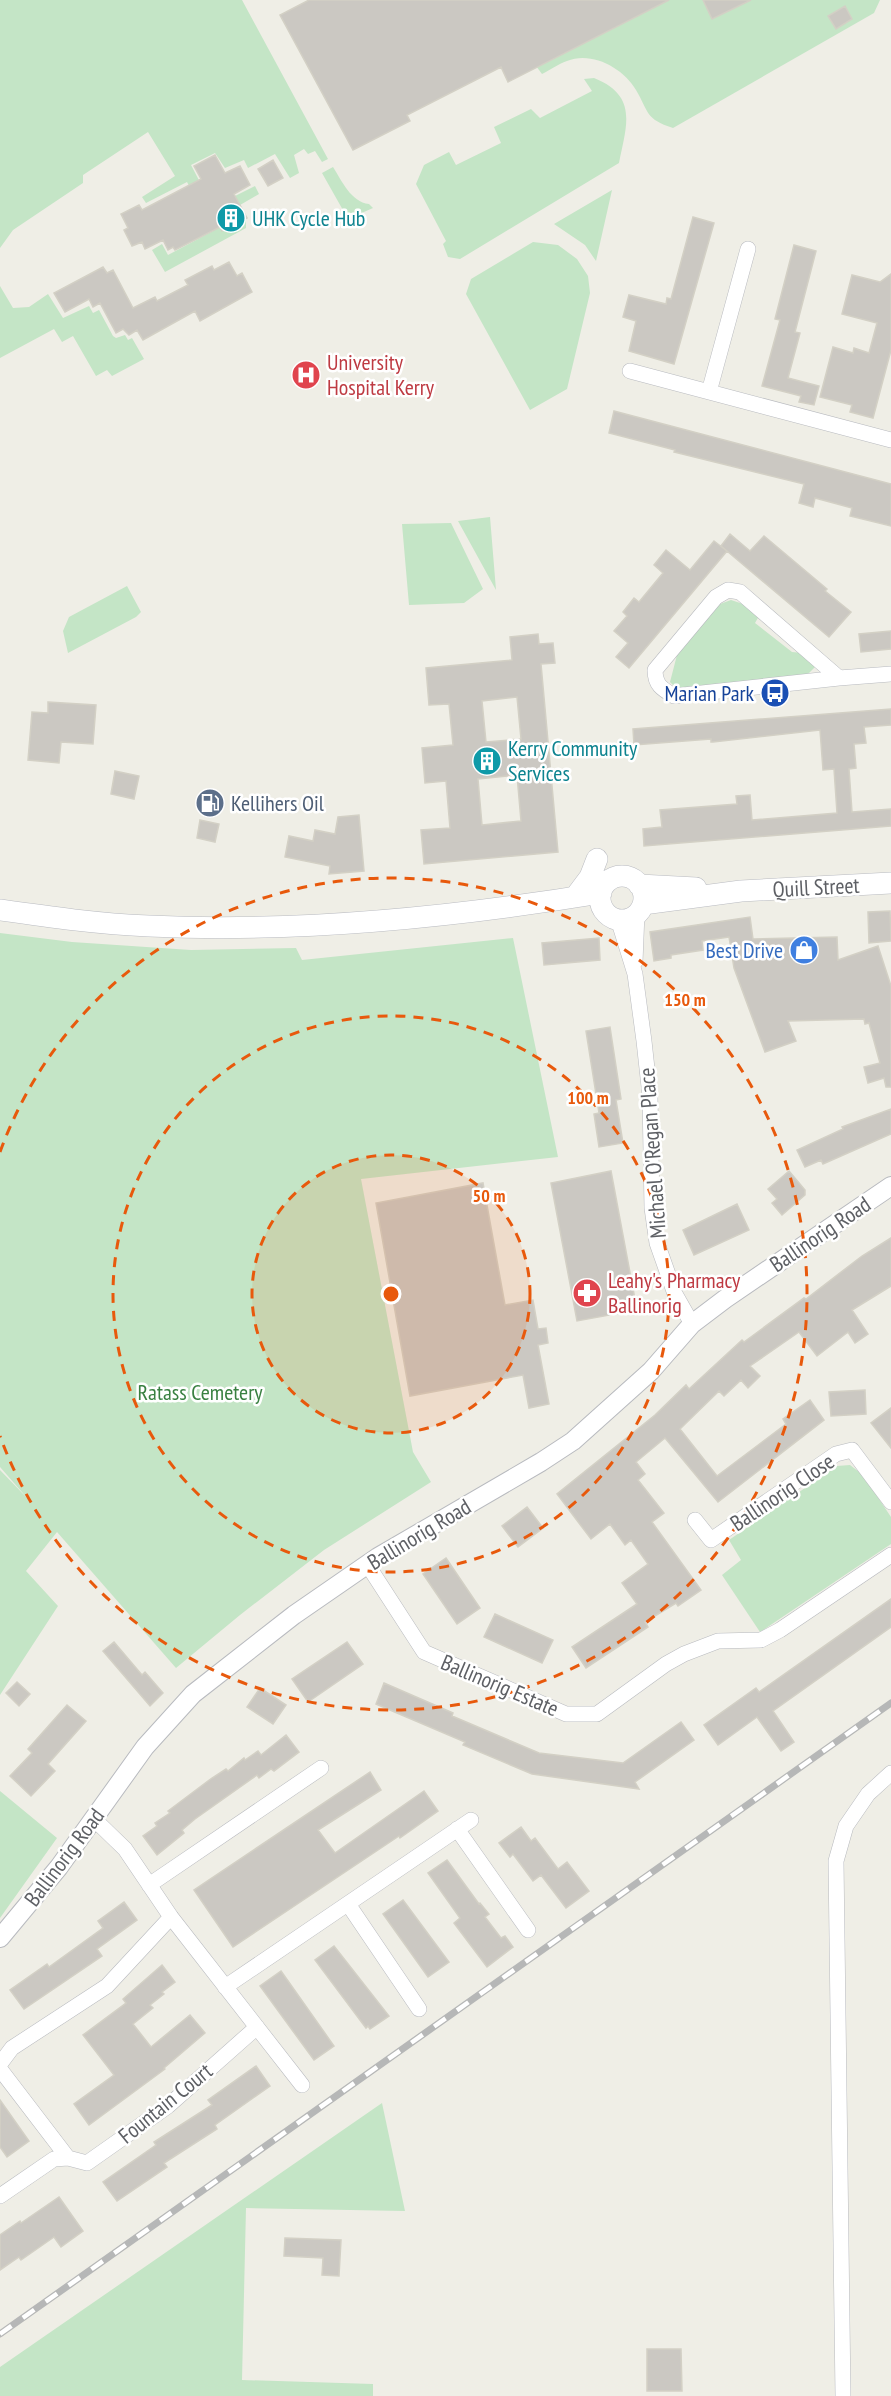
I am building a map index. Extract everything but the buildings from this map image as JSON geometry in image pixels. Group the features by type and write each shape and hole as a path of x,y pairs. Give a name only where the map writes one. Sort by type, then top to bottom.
{"main road":[{"path":"575,897 590,877 597,859"},
{"name":"Quill Street","path":"623,904 741,891 891,883"},
{"path":"0,910 66,919 148,926 248,927 387,920 518,906 575,897 623,904"},
{"path":"518,906 623,904"}],"street":[{"path":"710,392 748,249"},
{"path":"630,371 891,440"},
{"path":"840,678 740,592 728,590 716,597 655,670 655,681 674,696 891,674"},
{"name":"Michael O'Regan Place","path":"623,904 635,974 650,1096 652,1208 657,1243 675,1294 692,1324"},
{"name":"Ballinorig Road","path":"0,1938 59,1867 145,1747 194,1695 294,1615 367,1564 573,1441 651,1371 692,1324 891,1186"},
{"name":"Ballinorig Close","path":"695,1520 711,1540 836,1454 852,1450 891,1502"},
{"name":"Ballinorig Estate","path":"367,1564 424,1652 566,1714 597,1714 666,1664 684,1654 718,1641 761,1640 780,1630 891,1555"},
{"path":"149,1885 321,1768"},
{"path":"843,2396 836,1861 846,1826 868,1794 891,1773"},
{"path":"93,1819 125,1849 171,1917 302,2085"},
{"path":"225,1987 471,1820"},
{"path":"457,1829 528,1930"},
{"path":"348,1904 419,2009"},
{"path":"0,2064 12,2048 107,1986 171,1917"},
{"name":"Fountain Court","path":"0,2196 54,2159 68,2158 87,2163 168,2106 235,2044 257,2028"},
{"path":"0,2069 68,2158"}],"green space":[{"path":"0,0 242,0 328,159 322,162 315,151 308,154 304,149 294,155 299,173 290,178 275,154 248,168 244,160 225,168 215,153 191,165 213,207 255,186 259,194 216,219 222,231 246,218 246,228 165,272 152,250 162,244 168,255 213,231 187,182 146,203 142,197 175,176 148,132 83,175 83,183 13,230 0,248"},
{"path":"666,0 880,0 874,13 673,128 652,118 630,82 606,64 596,60 577,58 542,74 536,66"},
{"path":"594,78 608,85 624,103 626,125 619,163 460,259 448,257 443,244 446,241 416,184 424,165 449,152 456,165 501,143 494,127 531,109 540,118 592,91 584,79"},
{"path":"333,167 352,195 373,208 348,219 322,173"},
{"path":"612,190 596,261 585,245 554,224"},
{"path":"533,242 558,245 577,259 588,276 590,293 567,389 530,410 466,294 471,279"},
{"path":"0,286 13,308 29,307 48,294 63,318 89,306 93,313 99,310 113,336 116,338 125,335 128,340 132,338 144,359 112,376 107,370 96,376 73,336 62,342 54,329 0,358"},
{"path":"490,517 496,590 458,521"},
{"path":"451,523 483,589 464,603 409,605 402,524"},
{"path":"127,586 141,612 136,617 68,653 63,631 69,617"},
{"path":"731,600 749,606 759,616 755,623 792,652 803,653 815,667 806,676 678,690 670,682 677,655 713,610 720,604"},
{"name":"Ratass Cemetery","path":"0,933 72,942 191,950 296,948 302,960 513,938 558,1157 361,1179 413,1452 431,1482 324,1550 176,1668 57,1532 26,1571 58,1606 0,1695 0,1470 28,1499 0,1467"},
{"path":"850,1465 863,1475 891,1517 891,1544 760,1632 722,1575 741,1560 729,1540 837,1466"},
{"path":"0,1791 57,1838 0,1918"},
{"path":"382,2103 405,2211 246,2208 242,2380 373,2384 373,2396 0,2396 0,2367"}],"railway":[{"path":"0,2334 891,1703"}],"place":[{"name":"UHK Cycle Hub","path":"231,218"},
{"name":"University Hospital Kerry","path":"306,375"},
{"name":"Marian Park","path":"775,693"},
{"name":"Kerry Community Services","path":"487,761"},
{"name":"Kellihers Oil","path":"210,803"},
{"name":"Best Drive","path":"804,950"},
{"name":"Leahy's Pharmacy Ballinorig","path":"587,1293"}]}
